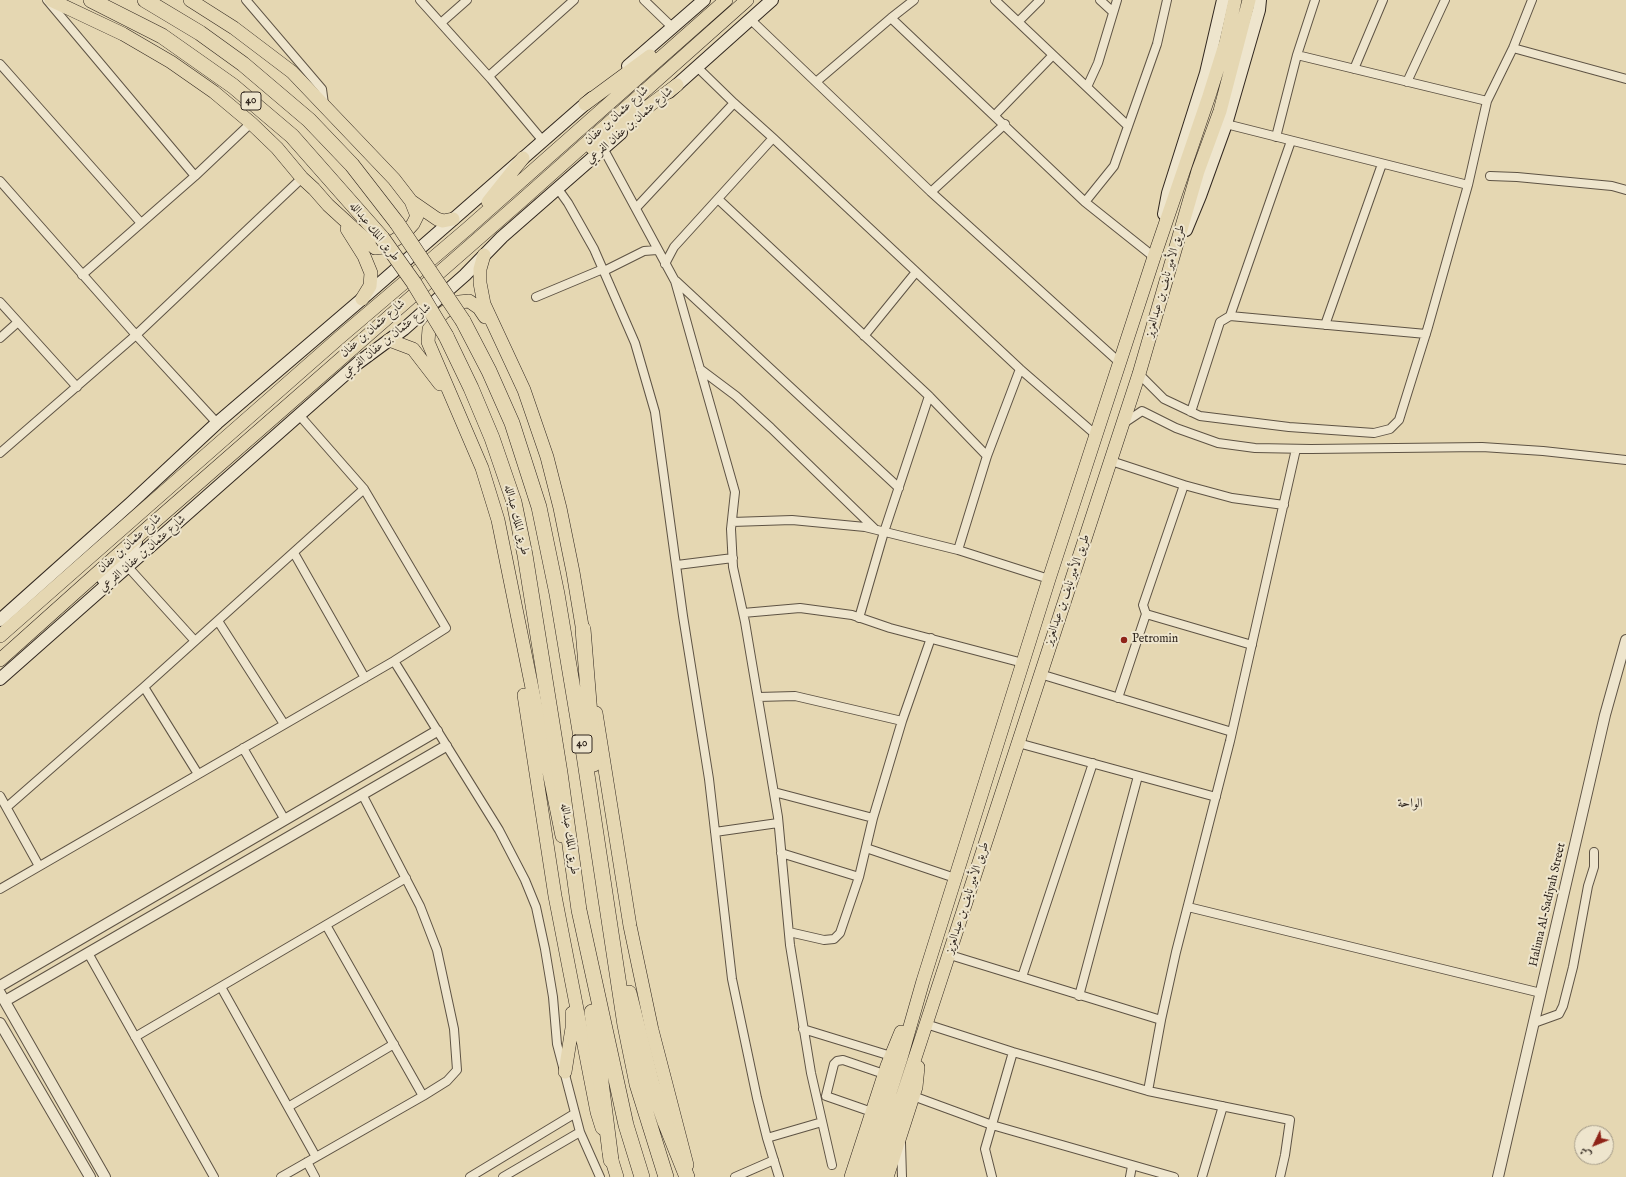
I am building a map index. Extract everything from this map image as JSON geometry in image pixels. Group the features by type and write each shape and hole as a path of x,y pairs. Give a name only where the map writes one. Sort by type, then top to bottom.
{"highway":[{"name":"طريق الملك عبدالله","path":"91,0 162,36 233,86 292,136 382,238 414,283 446,336 471,388 489,431 514,502 525,555 560,773 579,910 626,1125 642,1177"},
{"name":"طريق الملك عبدالله","path":"145,0 200,33 243,64 309,120 352,165 397,223 464,321 489,371 512,423 539,507 557,594 625,1024 637,1084 666,1177"},
{"path":"583,629 607,907 652,1084 665,1122 689,1177"},
{"path":"579,910 611,1160"}],"main road":[{"path":"51,0 123,34 171,62 214,92 251,123 277,148 302,178 314,189 345,227 360,250 371,272 370,286 362,299"},
{"path":"190,0 234,28 292,72 394,179 411,201 417,216 413,224 403,235 384,247 376,248 328,206"},
{"path":"0,620 122,511 217,423 362,299 704,0"},
{"path":"585,104 726,0"},
{"name":"شارع عثمان بن عفان","path":"0,636 333,343 467,229 726,0"},
{"name":"شارع عثمان بن عفان","path":"0,660 144,531 520,202 747,0"},
{"name":"شارع عثمان بن عفان الفرعي","path":"0,679 300,416 358,363 404,329 454,285 502,237 677,85 772,0"},
{"path":"1154,257 1168,193 1206,73 1223,0"},
{"name":"طريق الأمير نايف بن عبدالعزيز","path":"863,1177 1049,579 1119,362 1209,96 1226,42 1235,0"},
{"name":"طريق الأمير نايف بن عبدالعزيز","path":"876,1177 950,955 1040,674 1061,615 1139,374 1198,171 1220,110 1249,0"},
{"path":"1171,264 1200,196 1226,124 1259,10 1260,0"},
{"path":"520,202 677,85"},
{"path":"467,229 523,158"},
{"path":"411,201 443,221 453,219"},
{"path":"484,255 480,269 480,283 484,304 524,390 560,508 583,629 630,926 652,1030 689,1177"},
{"path":"503,344 479,308 470,301 459,302 444,313 429,329 428,342 482,468 498,520 548,771 579,910"},
{"path":"389,340 413,348 430,368 453,401"},
{"path":"15,623 34,598 89,547 122,511"},
{"path":"52,634 77,605 128,554 144,531"},
{"path":"503,546 555,896 597,1112 617,1177"},
{"path":"851,1177 884,1074 923,981"},
{"path":"565,1072 572,1028 572,985"},
{"path":"887,1177 916,1087 921,1039"}],"street":[{"path":"47,0 195,176"},
{"path":"246,0 322,89 324,104"},
{"path":"420,0 442,22 543,141"},
{"path":"442,22 466,0"},
{"path":"489,76 574,0"},
{"path":"644,0 672,27"},
{"path":"816,82 914,0"},
{"path":"995,0 1128,126"},
{"path":"1018,22 1040,0"},
{"path":"1100,0 1113,12"},
{"path":"1087,87 1098,63 1117,0"},
{"path":"1085,202 1114,166 1157,44 1166,0"},
{"path":"1276,137 1297,55 1315,0"},
{"path":"1354,69 1383,0"},
{"path":"1407,82 1445,0"},
{"path":"1139,374 1164,399 1200,416 1289,427 1374,434 1390,429 1399,420 1426,334 1468,185 1486,101 1513,48 1532,0"},
{"path":"891,18 1005,124 1085,202 1154,257"},
{"path":"751,20 932,192 1119,362"},
{"path":"1513,48 1626,79"},
{"path":"995,115 1053,55"},
{"path":"1297,55 1486,101"},
{"path":"0,64 141,223"},
{"path":"697,67 1020,369 1096,435"},
{"path":"636,208 734,103"},
{"path":"82,275 195,176 251,123"},
{"path":"932,192 1005,124"},
{"path":"1226,124 1468,185"},
{"path":"665,264 674,247 773,138"},
{"path":"1230,316 1291,141"},
{"path":"603,148 675,281 734,492 732,522 733,558 774,792 789,932 810,1073 832,1165"},
{"path":"1325,324 1382,164"},
{"path":"1490,176 1517,177 1612,186 1626,190"},
{"path":"0,453 136,335 302,178"},
{"path":"0,181 82,275 217,423"},
{"path":"558,189 587,236 635,343 655,412 683,616 709,780 732,979 757,1098 779,1177"},
{"path":"718,199 929,396 987,456"},
{"path":"536,296 603,270 644,251 657,250"},
{"path":"864,336 916,272"},
{"path":"675,281 899,488"},
{"path":"0,302 76,387"},
{"path":"1191,412 1220,322 1230,316 1426,334"},
{"path":"0,338 18,322"},
{"path":"700,369 736,396 771,428 876,530"},
{"path":"958,550 987,456 1020,369"},
{"path":"859,618 884,532 929,396"},
{"path":"1123,424 1142,411 1176,428 1218,443 1255,448 1482,447 1544,450 1626,460"},
{"path":"0,889 394,661 446,628 364,488 300,416"},
{"path":"1148,1091 1161,1020 1232,732 1296,449"},
{"path":"1111,461 1184,485 1232,498 1284,505"},
{"path":"1118,698 1146,614 1143,605 1184,485"},
{"path":"7,807 218,621 364,488"},
{"path":"732,522 792,520 865,527 958,550 1049,579"},
{"path":"294,552 364,678"},
{"path":"677,565 733,558"},
{"path":"128,567 195,641"},
{"path":"743,613 800,608 852,615 890,628 1023,663"},
{"path":"1146,614 1252,645"},
{"path":"218,621 284,724"},
{"path":"789,932 824,940 834,939 840,933 859,878 873,818 902,720 931,638"},
{"name":"Halima Al-Sadiyah Street","path":"1498,1177 1605,715 1626,640"},
{"path":"394,661 499,830 526,880 536,906 545,949 553,997 557,1044 574,1114 580,1132 600,1177"},
{"path":"1040,674 1232,732"},
{"path":"144,687 198,774"},
{"path":"758,697 795,696 902,720"},
{"path":"0,986 437,731"},
{"path":"1018,742 1216,797"},
{"path":"106,1177 2,997 88,953 446,746"},
{"path":"243,748 285,820"},
{"path":"1022,977 1092,763"},
{"path":"1079,996 1138,776"},
{"path":"774,792 873,818"},
{"path":"281,1177 423,1096 447,1081 457,1070 454,1029 438,950 420,906 362,794"},
{"path":"0,796 39,866"},
{"path":"715,832 778,823"},
{"path":"866,848 955,878"},
{"path":"1534,1023 1559,1014 1563,1006 1573,967 1588,886 1594,867 1594,852"},
{"path":"781,853 859,878"},
{"path":"135,1037 406,878"},
{"path":"1188,907 1541,993"},
{"path":"326,925 423,1096"},
{"path":"88,953 214,1177"},
{"path":"950,955 1079,996 1161,1020"},
{"path":"221,987 316,1157"},
{"path":"0,1023 90,1177"},
{"path":"926,1024 1013,1052 1148,1091 1290,1120 1280,1177"},
{"path":"804,1030 891,1056"},
{"path":"288,1107 394,1044"},
{"path":"992,1177 985,1149 1013,1052"},
{"path":"872,1112 826,1096 834,1064 843,1060 884,1074"},
{"path":"913,1096 992,1125 1174,1177"},
{"path":"1202,1177 1223,1106"},
{"path":"470,1177 574,1114"},
{"path":"767,1138 822,1122"},
{"path":"503,1177 580,1132"},
{"path":"900,1135 902,1177"},
{"path":"735,1177 774,1160"},
{"path":"307,1162 315,1177"},
{"path":"1130,1177 1132,1166"}],"place":[{"name":"Petromin","path":"1124,640"}],"district":[{"name":"الواحة","path":"1410,804"}]}
